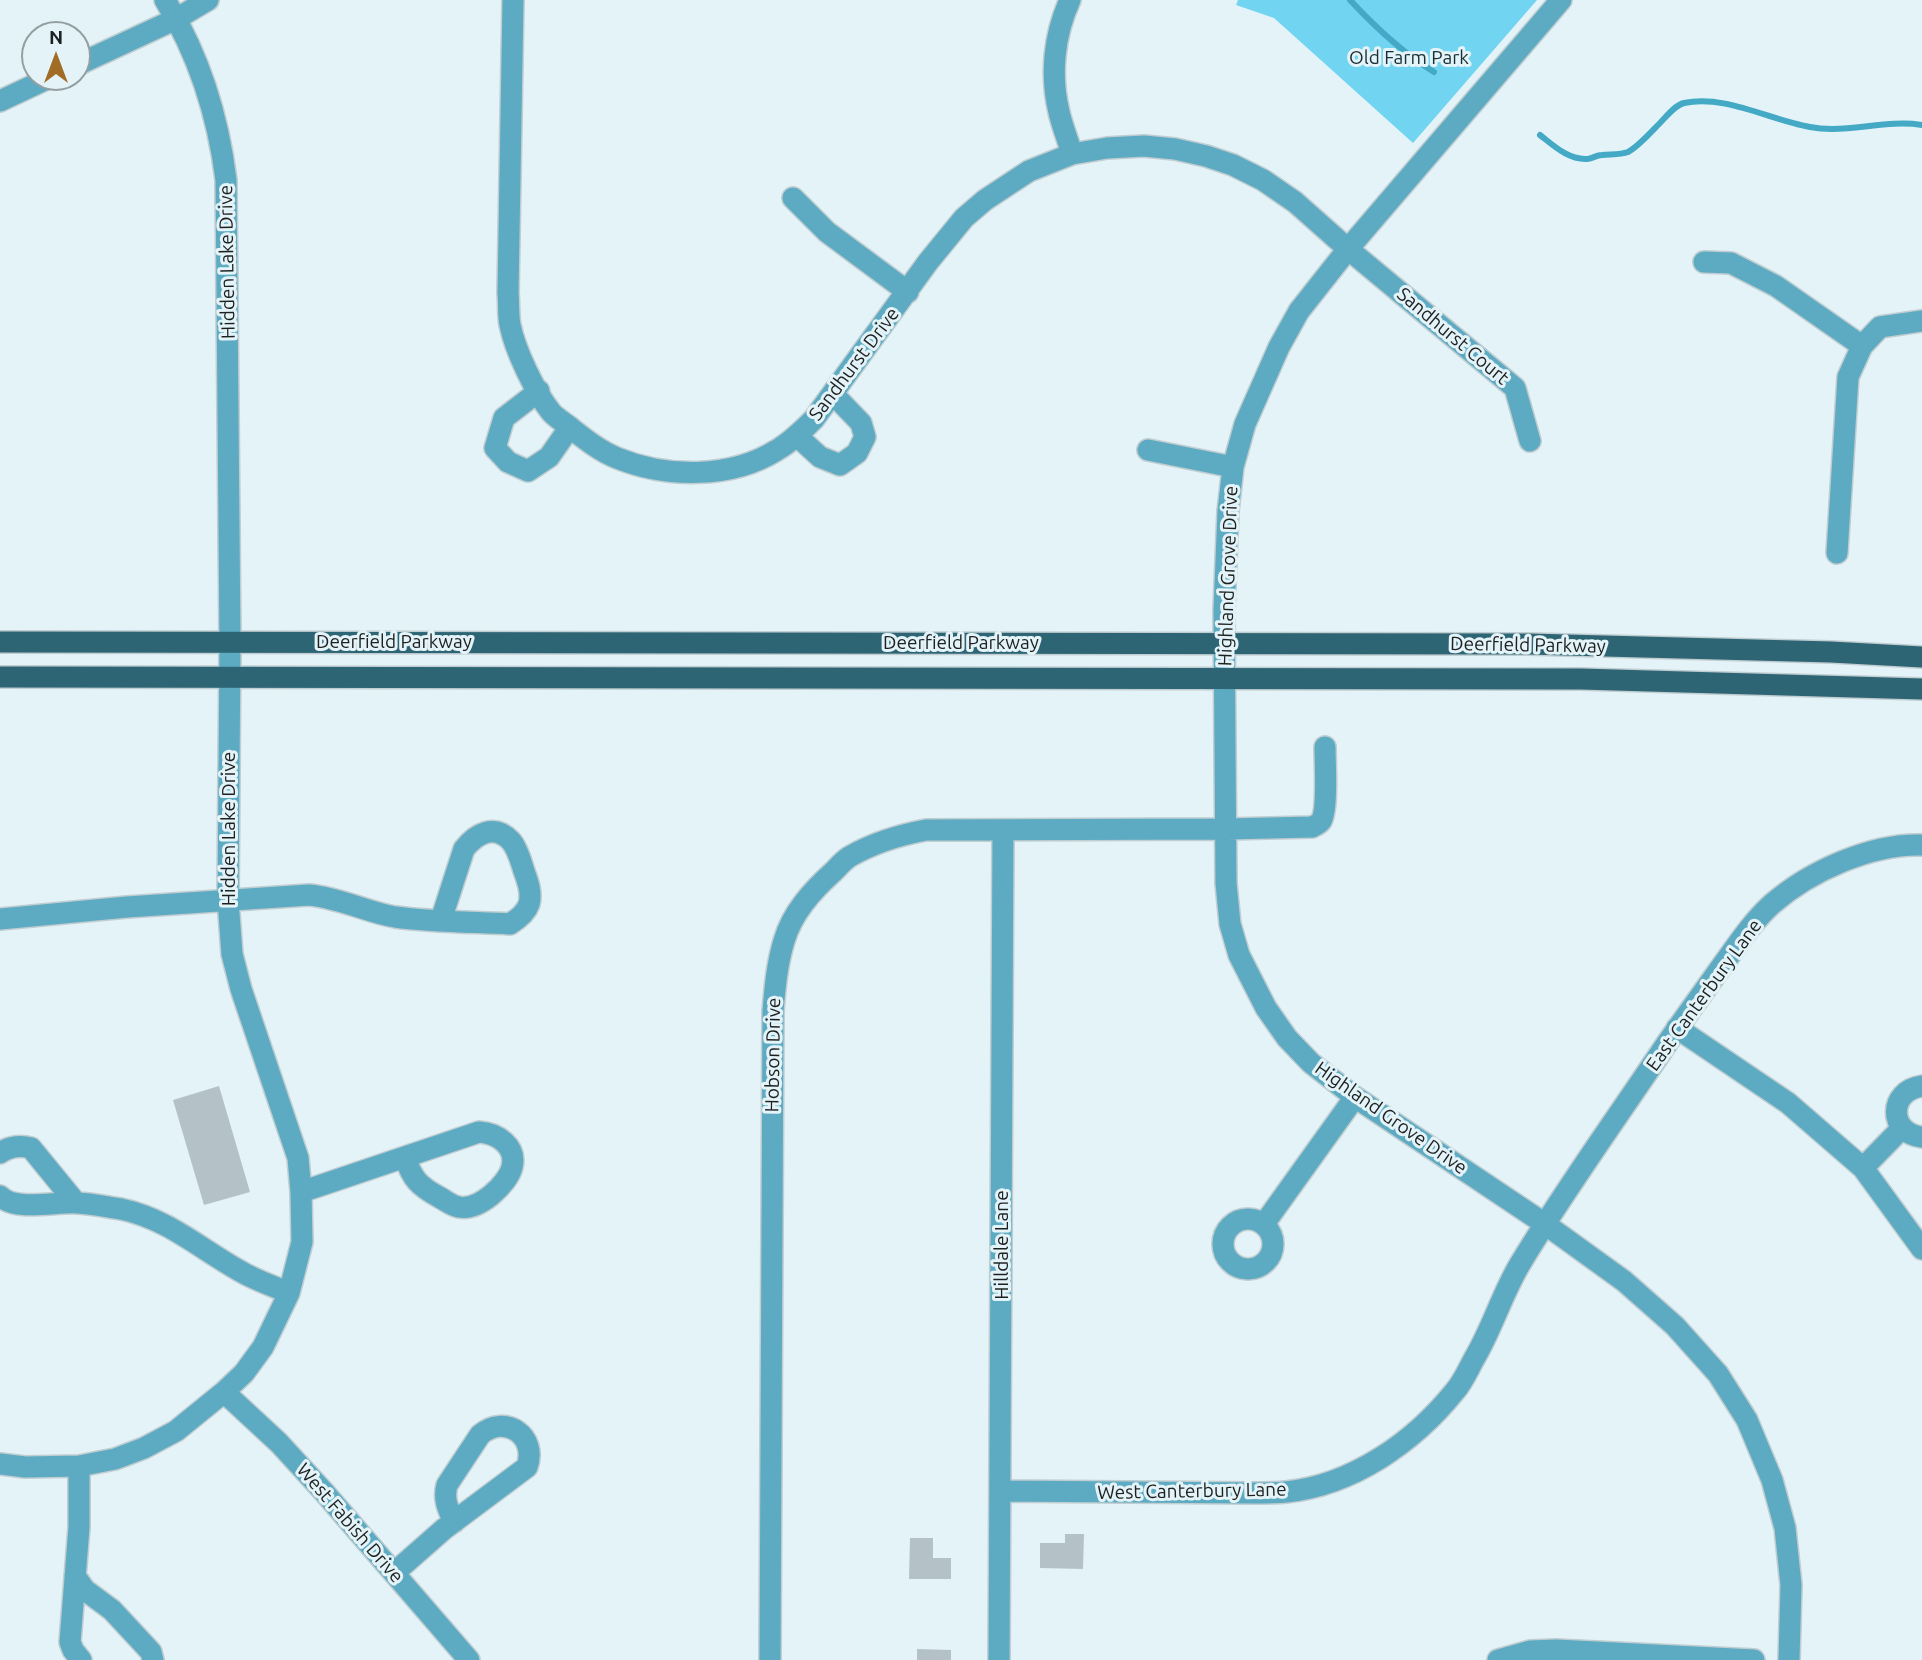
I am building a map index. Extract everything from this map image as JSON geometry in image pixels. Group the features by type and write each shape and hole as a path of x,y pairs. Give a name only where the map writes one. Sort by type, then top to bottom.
{"main road":[{"name":"Deerfield Parkway","path":"0,642 1530,644 1922,657"},
{"name":"Deerfield Parkway","path":"0,677 1581,679 1922,689"}],"street":[{"path":"91,57 170,9 208,0"},
{"name":"Sandhurst Drive","path":"513,0 508,293 510,325 520,354 552,413 589,443 614,457 641,467 673,472 728,468 752,462 776,451 797,436 814,419 928,262 964,218 985,200 1029,172 1072,154 1144,146 1175,149 1224,162 1263,180 1295,202 1348,249"},
{"path":"1070,0 1056,43 1054,75 1058,111 1072,154"},
{"name":"Highland Grove Drive","path":"1561,0 1348,249 1299,311 1279,347 1245,424 1233,467 1228,512 1224,678 1226,883 1230,925 1239,955 1266,1008 1287,1038 1311,1063 1355,1097 1545,1224 1624,1281 1675,1326 1718,1374 1748,1420 1772,1480 1784,1528 1791,1585 1789,1660"},
{"name":"Hidden Lake Drive","path":"0,1464 25,1467 79,1466 115,1459 144,1448 176,1431 244,1373 263,1347 289,1293 302,1242 298,1158 241,989 232,954 228,900 230,643 226,180 219,134 203,77 170,9"},
{"path":"0,101 21,91"},
{"path":"793,198 827,232 908,292"},
{"name":"Sandhurst Court","path":"1348,249 1515,388 1530,441"},
{"path":"1704,262 1731,263 1776,286 1863,346"},
{"path":"1837,553 1848,377 1863,346 1880,327 1922,321"},
{"path":"539,391 504,418 495,447 508,462 528,471 549,457 570,427"},
{"path":"797,436 820,457 840,465 857,453 865,437 861,424 832,394"},
{"name":"Highland Grove Drive","path":"1148,450 1233,467"},
{"name":"Hobson Drive","path":"770,1660 773,1011 776,971 785,938 795,916 810,894 848,858 898,835 926,830 1227,829 1317,825 1323,816 1325,804 1325,747"},
{"name":"Hilldale Lane","path":"999,1660 1003,830"},
{"path":"2,914 319,896 392,916 441,920 510,924 525,912 529,904 529,886 516,848 510,840 501,834 479,834 464,849 441,920"},
{"name":"East Canterbury Lane","path":"1545,1224 1677,1028 1752,925 1773,903 1795,887 1850,858 1889,847 1922,845"},
{"path":"1677,1028 1788,1103 1863,1168 1922,1249"},
{"path":"1863,1168 1912,1132 1897,1120 1896,1110 1905,1092 1922,1086"},
{"path":"1264,1224 1355,1097"},
{"path":"301,1192 479,1132 488,1132 505,1142 513,1161 507,1177 484,1202 458,1207 423,1188 409,1171 405,1157"},
{"path":"0,1153 7,1148 31,1148 76,1203"},
{"path":"0,1196 22,1204 76,1203 148,1216 169,1225 242,1273 289,1293"},
{"name":"West Canterbury Lane","path":"1001,1491 1288,1492 1320,1485 1350,1473 1384,1456 1415,1433 1457,1390 1513,1277 1545,1224"},
{"name":"West Fabish Drive","path":"224,1392 279,1443 324,1492 469,1660"},
{"path":"394,1573 454,1522 527,1467 531,1457 530,1450 526,1441 514,1429 495,1426 487,1429 480,1435 447,1485 445,1502 454,1522"},
{"path":"79,1466 79,1527 70,1642 81,1660"},
{"path":"75,1576 85,1590 112,1610 151,1652 153,1660"},
{"path":"1499,1660 1530,1651 1556,1650 1754,1660"}],"green space":[{"name":"Old Farm Park","path":"1238,0 1537,0 1413,143 1274,18 1236,5"}],"building":[{"path":"219,1086 250,1192 204,1205 173,1100"},
{"path":"1065,1534 1084,1534 1083,1569 1040,1568 1040,1543 1065,1543"},
{"path":"910,1538 933,1538 933,1558 951,1558 951,1579 909,1579"},
{"path":"917,1649 951,1650 951,1660 917,1660"}],"waterway":[{"path":"1350,0 1390,39 1434,72"},
{"path":"1540,135 1561,151 1580,159 1625,153 1640,143 1677,106 1699,101 1731,105 1795,124 1824,129 1894,124 1922,125"}]}
